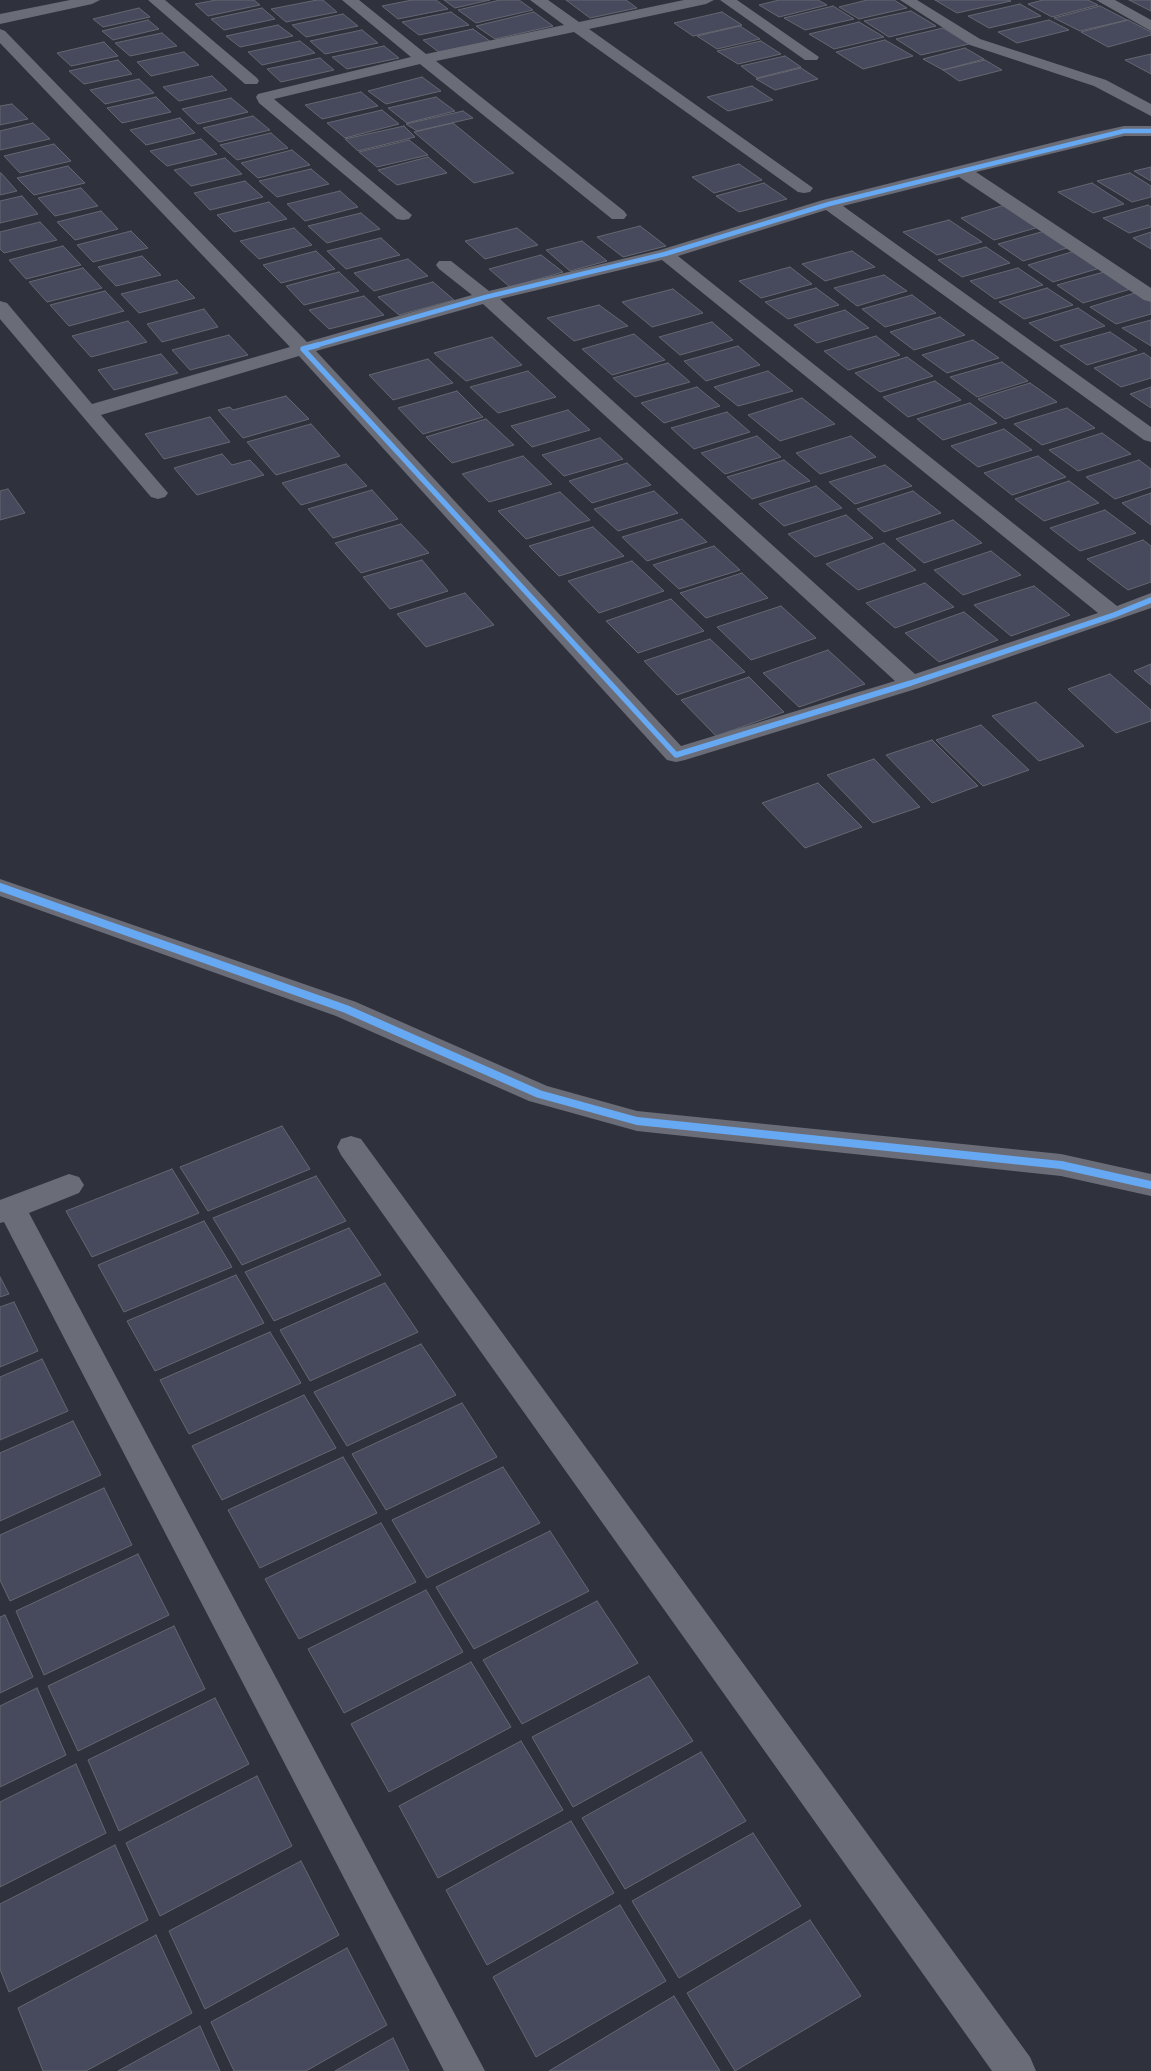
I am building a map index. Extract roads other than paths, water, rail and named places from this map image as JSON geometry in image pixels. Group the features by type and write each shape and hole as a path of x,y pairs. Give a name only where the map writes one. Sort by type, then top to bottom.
{"street":[{"path":"0,19 92,0"},
{"path":"156,0 251,81"},
{"path":"350,0 618,215"},
{"path":"538,0 804,188"},
{"path":"404,215 265,100 264,96 423,59 706,0"},
{"path":"728,0 811,57"},
{"path":"907,0 976,42 1100,83 1151,111"},
{"path":"1104,0 1151,26"},
{"path":"0,34 303,349 676,755 911,683 1114,615 1151,600"},
{"path":"1124,131 1142,121 1151,121"},
{"path":"88,412 486,298 664,254 829,204 1124,131 1151,131"},
{"path":"1124,131 1151,146"},
{"path":"962,171 1151,296"},
{"path":"829,204 1151,436"},
{"path":"664,254 1114,615"},
{"path":"445,265 486,298 911,683"},
{"path":"0,307 158,492"},
{"path":"0,887 346,1009 539,1094 637,1121 1061,1165 1151,1184"},
{"path":"351,1147 1016,2071"},
{"path":"69,1185 6,1210 465,2071"}]}
